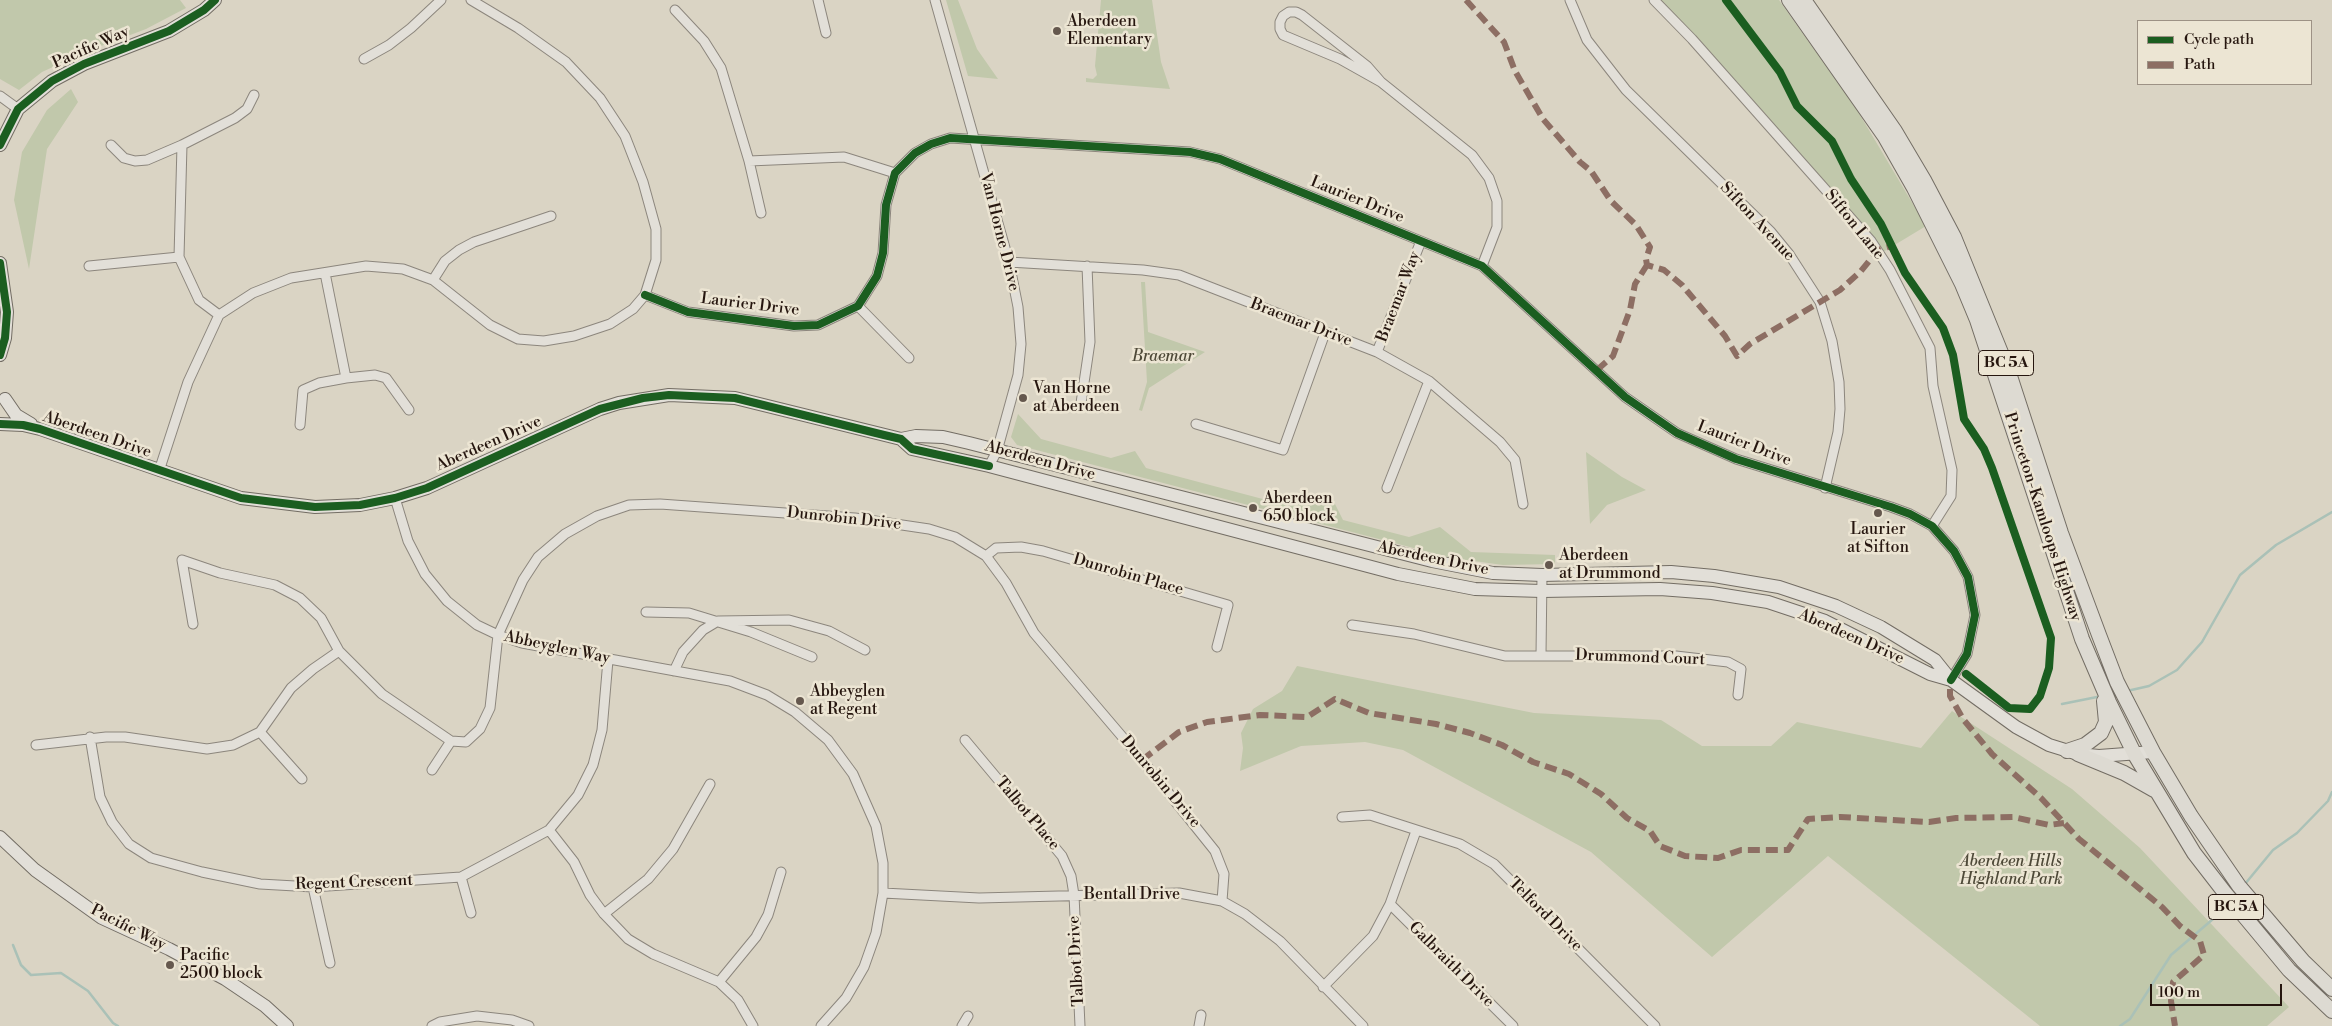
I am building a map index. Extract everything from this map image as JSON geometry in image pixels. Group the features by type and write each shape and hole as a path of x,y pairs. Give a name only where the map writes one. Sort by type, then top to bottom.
{"main road":[{"name":"Pacific Way","path":"0,145 18,109 52,81 84,64 169,31 204,10 215,0"},
{"name":"Princeton-Kamloops Highway","path":"1789,0 1884,137 1914,188 1962,284 1977,320 2079,630 2100,683 2136,755 2194,854 2289,970 2332,1011"},
{"name":"Princeton-Kamloops Highway","path":"1804,0 1895,131 1924,180 1954,237 1973,279 2008,370 2061,533 2098,635 2118,682 2153,752 2207,842 2239,886 2304,962 2332,989"},
{"path":"0,263 7,312 5,338 0,355"},
{"path":"0,422 5,413 1,393"},
{"name":"Aberdeen Drive","path":"1,393 16,415 40,429"},
{"name":"Aberdeen Drive","path":"0,422 40,429 241,498 306,506 360,504 395,498 427,488 600,409 644,398 669,395 735,398 901,439 916,436 943,437 1432,562 1493,573 1542,575 1671,572 1714,576 1780,587 1836,606 1880,627 1935,660 1951,680 2016,727 2042,742 2072,752 2099,756 2136,755 2153,752"},
{"name":"Aberdeen Drive","path":"901,439 912,449 989,466 1398,574 1475,589 1542,591 1660,590 1712,593 1768,602 1825,621 1930,674 1951,680"},
{"path":"2072,752 2101,733 2106,722 2106,711 2100,683"},
{"path":"2072,752 2124,773 2156,791"},
{"name":"Pacific Way","path":"0,837 35,870 102,918 169,949 224,979 265,1006 287,1026"}],"street":[{"path":"364,59 389,45 411,28 441,0"},
{"path":"159,471 188,382 219,315 253,293 292,278 366,266 403,270 434,280 490,326 518,339 544,341 574,336 610,324 633,309 645,295 656,260 656,229 643,182 625,136 600,98 566,62 518,28 471,0"},
{"path":"818,0 826,33"},
{"name":"Van Horne Drive","path":"935,0 1009,262 1018,307 1021,344 1018,375 997,451 989,466"},
{"name":"Sifton Avenue","path":"1570,0 1587,40 1626,90 1771,232 1790,254 1820,302 1832,341 1839,382 1838,432 1826,488"},
{"name":"Sifton Lane","path":"1654,0 1692,39 1871,241 1890,270 1930,348 1934,386 1952,470 1951,496 1932,526"},
{"path":"675,10 704,41 721,68 749,161 761,213"},
{"path":"1381,82 1367,66 1302,15 1296,12 1289,12 1283,16 1280,22 1283,35 1340,58 1381,82 1472,155 1489,178 1497,201 1497,226 1482,266"},
{"path":"111,145 124,158 135,161 147,160 182,146 235,118 247,109 254,95"},
{"path":"0,96 18,109"},
{"name":"Laurier Drive","path":"645,295 688,312 794,326 818,325 858,306 877,276 883,253 886,205 895,173 915,153 931,144 950,138 1190,152 1220,159 1482,266 1626,397 1677,433 1736,459 1910,514 1932,526 1954,551 1968,577 1975,614 1967,654 1951,680"},
{"path":"182,146 178,257 199,300 219,315"},
{"path":"749,161 844,157 895,173"},
{"path":"434,280 445,262 459,250 474,242 552,216"},
{"name":"Braemar Way","path":"1377,352 1421,241"},
{"path":"89,266 178,257"},
{"name":"Braemar Drive","path":"1009,262 1143,270 1179,275 1377,352 1429,381 1500,442 1515,460 1523,504"},
{"path":"1081,403 1090,342 1088,266"},
{"path":"325,272 346,378"},
{"path":"858,306 909,358"},
{"path":"1196,424 1283,450 1325,333"},
{"path":"300,425 303,390 319,383 346,378 374,375 386,378 409,410"},
{"path":"1387,488 1429,381"},
{"name":"Abbeyglen Way","path":"395,498 408,541 425,574 447,601 477,625 522,643 730,681 766,695 795,712 828,740 853,774 876,826 883,863 883,893 876,933 864,967 846,998 821,1026"},
{"name":"Dunrobin Drive","path":"451,741 466,742 480,729 490,708 498,635 523,580 538,557 564,534 597,516 630,505 660,504 710,506 855,518 920,527 955,537 986,556 1006,582 1034,633 1142,760 1216,851 1224,874 1222,901"},
{"name":"Dunrobin Place","path":"986,556 996,548 1021,547 1043,550 1228,605 1217,647"},
{"path":"193,624 182,560 220,573 275,585 300,598 322,618 339,651 382,694 451,741 432,770"},
{"path":"1541,655 1542,575"},
{"path":"646,612 688,613 718,621 812,657"},
{"path":"674,671 683,652 703,630 718,621 788,620 829,632 865,650"},
{"name":"Drummond Court","path":"1352,625 1414,634 1505,656 1676,656 1728,662 1741,670 1738,695"},
{"path":"36,745 90,737 125,737 207,749 233,744 260,732 291,688 313,669 339,651"},
{"name":"Regent Crescent","path":"90,737 100,797 112,822 130,844 151,858 202,872 260,884 313,887 461,877 549,830 578,795 593,765 602,730 608,660"},
{"path":"260,732 302,779"},
{"name":"Talbot Place","path":"966,740 1062,856 1071,876 1074,895"},
{"path":"604,914 648,879 673,849 710,784"},
{"name":"Telford Drive","path":"1342,817 1370,814 1416,831 1460,844 1494,864 1655,1026"},
{"path":"549,830 574,862 590,895 604,914 628,939 653,954 719,982 738,1000 753,1026"},
{"path":"1323,986 1373,936 1390,904 1416,831"},
{"path":"719,982 756,937 768,916 781,872"},
{"path":"461,877 471,913"},
{"path":"313,887 330,963"},
{"name":"Bentall Drive","path":"883,893 979,898 1179,893 1222,901 1245,914 1280,941 1363,1026"},
{"name":"Talbot Drive","path":"1074,895 1080,1026"},
{"name":"Galbraith Drive","path":"1390,904 1513,1026"},
{"path":"1199,1026 1201,1015"},
{"path":"432,1026 440,1022 477,1016 512,1020 529,1026"},
{"path":"962,1026 968,1016"}],"green space":[{"path":"0,0 180,0 186,8 146,29 88,51 42,72 19,90 0,79"},
{"path":"946,0 958,0 977,49 998,79 968,76"},
{"path":"1101,0 1152,0 1161,62 1170,89 1086,82 1086,78 1093,79 1097,75 1095,66"},
{"path":"1660,0 1779,0 1857,110 1926,226 1883,252"},
{"path":"71,89 78,102 47,149 29,269 14,200 22,152 47,110"},
{"name":"Braemar","path":"1141,282 1145,282 1148,332 1205,352 1149,388 1142,411 1139,410 1147,382"},
{"path":"1018,414 1041,439 1111,458 1135,451 1146,468 1289,506 1331,496 1343,520 1409,537 1440,527 1471,552 1555,555 1555,564 1503,565 1452,558 1017,445 1011,437"},
{"path":"1586,452 1622,477 1646,490 1607,505 1590,524"},
{"name":"Aberdeen Hills Highland Park","path":"1297,666 1534,713 1661,720 1702,746 1771,746 1797,722 1921,748 1952,711 2072,789 2140,848 2289,1007 2267,1026 2040,1026 1828,856 1712,957 1591,852 1403,750 1365,742 1301,746 1240,771 1243,748 1241,733 1253,709 1282,691"}],"waterway":[{"path":"2127,691 2149,686 2177,670 2202,642 2240,575 2276,545 2332,512"},
{"path":"2062,704 2102,696"},
{"path":"2245,884 2273,850 2297,833 2328,801 2332,792"},
{"path":"2120,1026 2130,1019 2171,955 2220,913 2228,903"},
{"path":"13,945 21,965 31,975 61,973 88,991 113,1023 118,1026"}],"marked path":[{"path":"1466,0 1504,42 1515,71 1543,119 1580,162 1591,171 1611,201 1636,225 1650,247 1646,259 1647,265 1664,270 1682,285 1725,336 1737,356 1750,344 1840,290 1861,271 1878,250 1892,246"},
{"path":"1597,370 1613,356 1630,310 1635,284 1647,265"},
{"path":"1950,689 1950,696 1963,719 1992,754 2041,798 2079,839 2162,907 2180,926 2200,941 2204,955 2173,982 2171,1001 2175,1026"},
{"path":"1142,760 1179,732 1207,722 1260,715 1307,717 1335,699 1369,713 1436,724 1470,733 1502,745 1533,762 1569,774 1601,794 1627,818 1650,831 1660,846 1685,856 1718,858 1741,850 1788,850 1808,819 1840,817 1929,822 1956,818 2013,817 2049,825 2064,823"}],"cycle path":[{"path":"0,145 18,109 52,81 84,64 169,31 204,10 215,0"},
{"path":"1726,0 1780,72 1797,106 1832,141 1851,179 1881,224 1905,273 1943,328 1953,355 1964,419 1984,449 1992,468 2051,638 2049,668 2040,696 2030,709 2009,708 1966,674"},
{"path":"645,295 688,312 794,326 818,325 858,306 877,276 883,253 886,205 895,173 915,153 931,144 950,138 1190,152 1220,159 1482,266 1625,397 1677,433 1736,459 1891,507 1910,514 1932,526 1954,551 1968,577 1975,615 1967,654 1951,680"},
{"path":"0,263 7,312 5,338 0,355"},
{"path":"0,424 23,425 40,429 241,498 315,507 360,505 395,498 427,488 600,409 643,398 669,395 735,398 901,439 912,449 989,466"}],"place":[{"name":"Aberdeen Elementary","path":"1057,31"},
{"name":"Van Horne at Aberdeen","path":"1023,398"},
{"name":"Aberdeen 650 block","path":"1253,508"},
{"name":"Laurier at Sifton","path":"1878,513"},
{"name":"Aberdeen at Drummond","path":"1549,565"},
{"name":"Abbeyglen at Regent","path":"800,701"},
{"name":"Pacific 2500 block","path":"170,965"}]}
